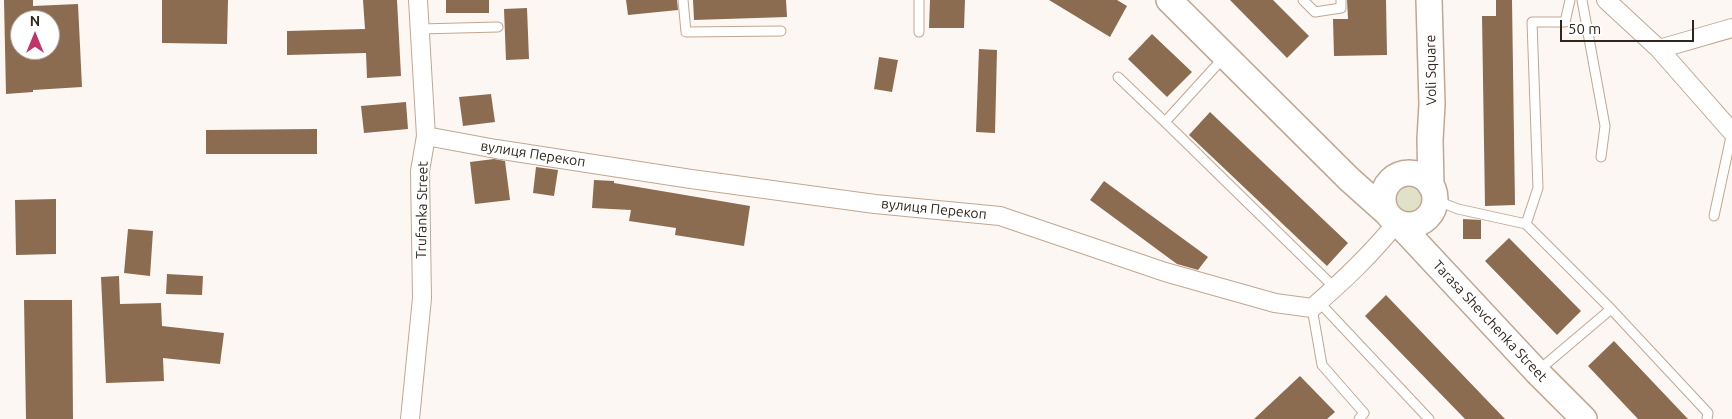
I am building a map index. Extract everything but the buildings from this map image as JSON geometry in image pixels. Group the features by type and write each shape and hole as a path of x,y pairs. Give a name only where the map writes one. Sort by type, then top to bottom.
{"main road":[{"name":"Tarasa Shevchenka Street","path":"1169,0 1349,179 1392,218 1537,372 1584,419"},
{"name":"Voli Square","path":"1429,0 1432,104 1430,140 1434,262"},
{"path":"1349,179 1399,176 1420,176 1433,199 1422,221 1416,224 1408,225 1392,218 1383,199 1384,192 1399,176 1430,140"}],"street":[{"name":"Trufanka Street","path":"410,419 422,298 420,171 426,136 418,0"},
{"path":"1606,0 1659,49 1732,132"},
{"path":"1659,49 1732,28"},
{"name":"вулиця Перекоп","path":"426,136 691,179 875,204 1000,216 1165,272 1275,303 1315,305"},
{"path":"1315,305 1377,247 1392,218"}],"lane":[{"path":"683,0 686,32 781,31"},
{"path":"919,0 919,32"},
{"path":"1303,0 1315,12 1341,8 1341,0"},
{"path":"1526,224 1538,188 1532,22 1565,22 1570,0"},
{"path":"1582,0 1605,126 1601,157"},
{"path":"420,29 498,26"},
{"path":"1165,122 1225,56"},
{"path":"1118,77 1335,288"},
{"path":"1714,216 1732,132"},
{"path":"1433,199 1458,209 1526,224 1611,309 1708,413 1707,419"},
{"path":"1315,305 1322,365 1364,413 1359,419"},
{"path":"1315,305 1430,419"},
{"path":"1537,372 1611,309"}],"green space":[{"path":"1410,186 1419,190 1423,199 1419,208 1410,212 1401,208 1397,199 1401,190"}]}
